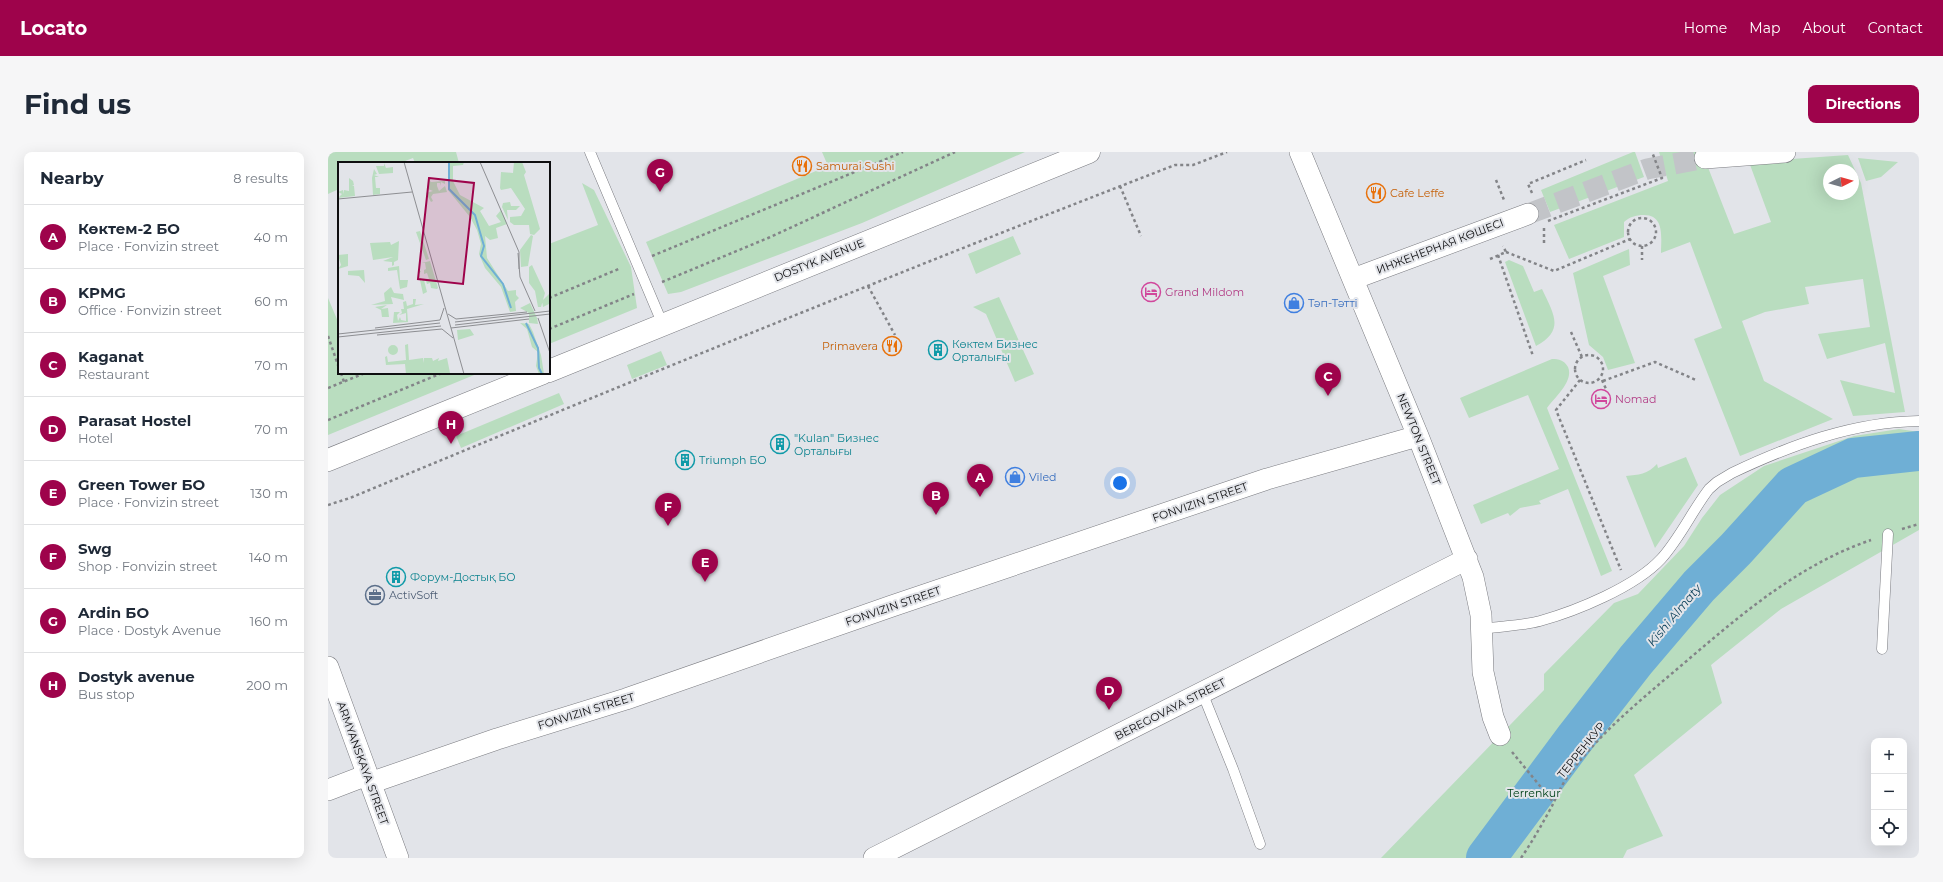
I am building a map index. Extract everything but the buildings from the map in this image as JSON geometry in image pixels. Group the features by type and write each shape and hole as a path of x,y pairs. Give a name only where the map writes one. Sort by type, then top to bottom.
{"main road":[{"name":"DOSTYK AVENUE","path":"550,371 780,276 1089,152"},
{"path":"328,460 541,374"}],"street":[{"name":"NEWTON STREET","path":"1300,152 1418,436 1467,559 1478,597 1482,629 1483,672 1493,717 1500,735"},
{"path":"1705,158 1785,152"},
{"name":"ИНЖЕНЕРНАЯ КӨШЕСІ","path":"1353,279 1530,205"},
{"name":"FONVIZIN STREET","path":"328,790 369,779 626,699 1267,479 1418,436"},
{"name":"BEREGOVAYA STREET","path":"874,858 1467,559"},
{"name":"ARMYANSKAYA STREET","path":"328,667 398,858"}],"lane":[{"path":"590,152 662,325"},
{"path":"1482,629 1538,621 1574,609 1627,584 1645,573 1660,560 1670,547 1709,489 1729,474 1800,445 1835,433 1867,425 1919,421"},
{"path":"1882,649 1888,534"},
{"path":"1202,692 1233,769 1260,844"}],"path":[{"path":"550,298 903,152"},
{"path":"550,329 768,238 955,152"},
{"path":"328,506 868,286 1120,186 1175,165 1193,166 1227,152"},
{"path":"1544,246 1544,223 1662,178 1652,152"},
{"path":"1530,205 1528,184 1586,160"},
{"path":"1120,186 1141,236"},
{"path":"1639,218 1648,219 1654,225 1655,235 1651,243 1642,246 1630,239 1628,230 1632,222 1639,218"},
{"path":"1500,239 1506,252"},
{"path":"1490,258 1506,252 1554,271 1630,239"},
{"path":"1642,246 1642,260"},
{"path":"1498,255 1532,356"},
{"path":"868,286 895,335"},
{"path":"1571,332 1582,357"},
{"path":"328,336 338,365"},
{"path":"1591,356 1599,359 1603,368 1601,377 1598,380 1589,384 1580,380 1577,376 1575,368 1582,357 1591,356"},
{"path":"1603,381 1655,362 1696,380"},
{"path":"341,374 344,382"},
{"path":"328,388 363,374"},
{"path":"328,420 440,374"},
{"path":"1601,377 1606,389"},
{"path":"1580,380 1556,410 1627,584"},
{"name":"ТЕРРЕНКУР","path":"1521,858 1554,803 1567,777 1611,725 1732,622 1774,590 1810,566 1836,553 1919,524"},
{"path":"1521,764 1554,803"}],"green space":[{"path":"328,152 456,152 459,162 415,162 413,158 403,162 338,162 338,189 328,194"},
{"path":"822,152 1025,152 862,223 681,292 668,294 646,242 828,166"},
{"path":"1635,152 1644,177 1550,212 1541,190"},
{"path":"1659,152 1702,152 1734,234 1771,222 1749,162 1848,155 1852,164 1823,164 1823,200 1859,200 1859,179 1905,412 1853,416 1840,380 1895,393 1885,343 1827,359 1818,334 1870,327 1863,279 1805,287 1809,304 1765,312 1742,321 1764,381 1833,419 1740,456 1694,339 1722,328 1690,242 1661,253 1661,234 1659,223 1651,216 1638,215 1624,222 1624,237 1569,259 1554,225 1668,181"},
{"path":"1858,158 1898,162 1881,177 1866,181"},
{"path":"582,183 594,190 631,267 637,308 550,344 550,244 598,225"},
{"path":"1013,236 1021,254 976,274 968,254"},
{"path":"1629,249 1630,265 1603,276 1635,363 1608,370 1603,357 1589,345 1573,273"},
{"path":"1509,260 1523,266 1534,292 1542,289 1553,313 1554,327 1551,334 1536,346 1505,262"},
{"path":"999,297 1034,374 1015,382 986,314 973,307"},
{"path":"328,298 338,322 338,374 477,374 328,435"},
{"path":"661,351 667,365 632,379 627,365"},
{"path":"1552,359 1563,361 1568,367 1569,372 1563,389 1547,408 1612,571 1601,576 1568,489 1539,501 1541,504 1520,508 1510,516 1508,513 1481,524 1473,505 1559,469 1528,395 1469,418 1460,398"},
{"path":"559,393 564,404 461,448 456,436"},
{"name":"Terrenkur","path":"1899,429 1919,432 1919,530 1781,609 1711,665 1722,703 1634,775 1663,836 1627,850 1623,858 1381,858 1544,690 1544,674 1614,603 1638,594 1684,546 1702,518 1720,495 1764,466 1854,436"},
{"path":"1686,457 1698,485 1655,548 1626,476 1643,473 1650,470 1657,464 1658,468"}],"waterway":[{"name":"Kіshі Almaty","path":"1486,858 1576,737 1636,660 1699,586 1736,549 1793,486 1853,458 1919,451"}],"tunnel":[{"path":"1528,214 1647,169 1705,158"}],"place":[{"name":"Samurai Sushi","path":"802,166"},
{"name":"Ardin БО","path":"660,192"},
{"name":"Cafe Leffe","path":"1376,193"},
{"name":"Grand Mildom","path":"1151,292"},
{"name":"Тәп-Тәтті","path":"1294,303"},
{"name":"Primavera","path":"892,346"},
{"name":"Көктем Бизнес Орталығы","path":"938,350"},
{"name":"Kaganat","path":"1328,396"},
{"name":"Nomad","path":"1601,399"},
{"name":"Dostyk avenue","path":"451,444"},
{"name":"\"Kulan\" Бизнес Орталығы","path":"780,444"},
{"name":"Triumph БО","path":"685,460"},
{"name":"Viled","path":"1015,477"},
{"name":"Көктем-2 БО","path":"980,497"},
{"name":"KPMG","path":"936,515"},
{"name":"Swg","path":"668,526"},
{"name":"Форум-Достық БО","path":"396,577"},
{"name":"Green Tower БО","path":"705,582"},
{"name":"ActivSoft","path":"375,595"},
{"name":"Parasat Hostel","path":"1109,710"}]}
